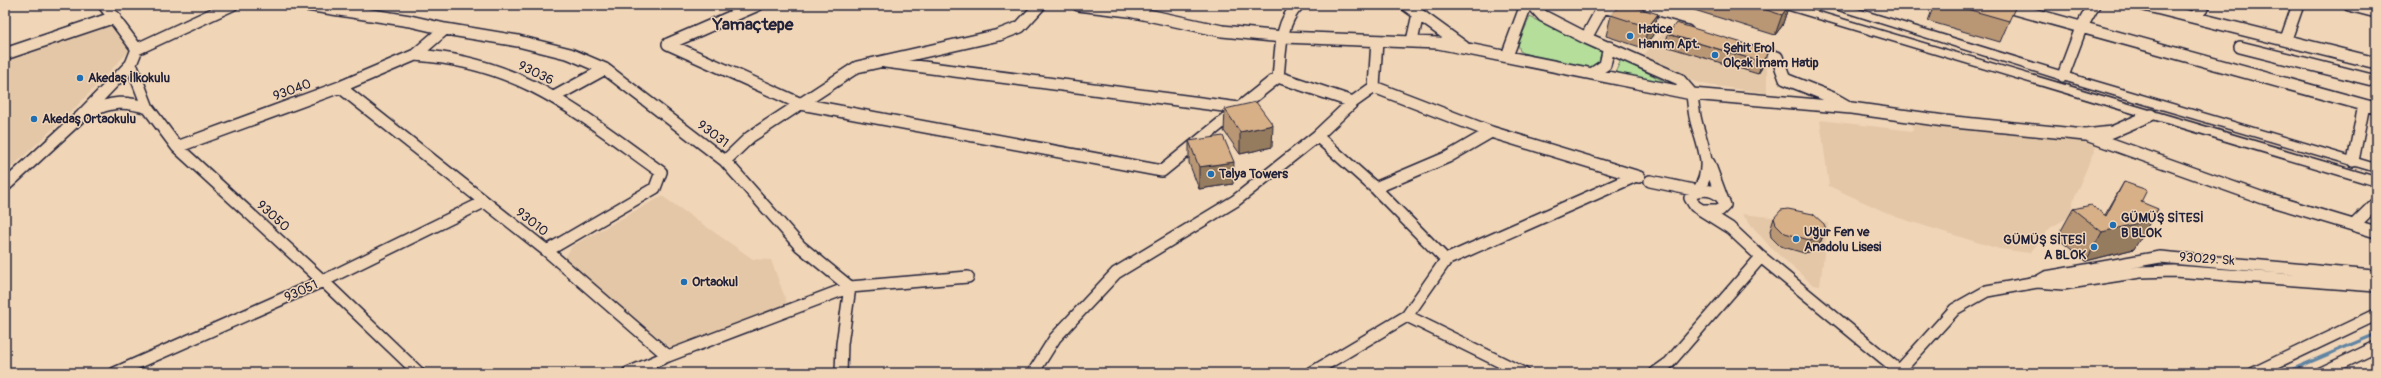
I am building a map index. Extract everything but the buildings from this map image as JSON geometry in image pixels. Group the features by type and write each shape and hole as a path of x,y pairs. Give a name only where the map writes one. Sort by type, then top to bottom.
{"main road":[{"path":"1783,5 2376,182"},
{"path":"1833,5 2063,76 2376,168"}],"street":[{"path":"104,5 115,17 138,49"},
{"path":"5,186 80,117 131,64 138,49 232,5"},
{"path":"307,5 410,21 445,30"},
{"path":"758,5 668,44 801,104 1084,155 1162,171 1278,77 1283,36 1290,11 1298,5"},
{"path":"725,161 750,137 857,67 999,36 1020,27 1040,5"},
{"path":"1078,5 1130,8 1222,31 1377,41 1412,41 1507,56 1692,94 1851,108 1944,121 2084,135 2112,132 2134,124 2151,115"},
{"path":"1406,5 1468,49"},
{"path":"1507,56 1526,5"},
{"path":"1533,5 1544,16 1586,38 1679,79 1692,94 1696,116 1708,158 1733,223 1743,238"},
{"path":"2001,5 2376,108"},
{"path":"2063,76 2081,28 2094,5"},
{"path":"2144,5 2286,39 2376,64"},
{"path":"2195,17 2205,5"},
{"path":"2286,39 2298,5"},
{"path":"2349,5 2376,12"},
{"path":"1586,38 1604,6 1694,33"},
{"path":"1412,41 1418,14"},
{"path":"5,54 115,17"},
{"path":"415,55 445,30"},
{"name":"93031","path":"445,30 518,41 570,54 605,70 725,161 800,246 850,287"},
{"path":"1374,88 1377,41"},
{"path":"1593,73 1605,65 1609,47"},
{"path":"2240,47 2376,81"},
{"path":"1747,49 1777,58 1785,78 1833,98 1851,108"},
{"name":"93040","path":"177,147 340,87 415,55"},
{"name":"93036","path":"415,55 436,55 511,75 554,97 661,172 655,188 547,251"},
{"path":"884,62 1239,108"},
{"name":"93050","path":"131,64 148,108 177,147 323,281 419,373"},
{"path":"554,97 605,70"},
{"path":"1278,77 1353,102"},
{"name":"93010","path":"340,87 547,251 668,356"},
{"path":"1033,373 1055,338 1116,274 1235,200 1318,136 1353,102 1374,88"},
{"path":"1374,88 1491,132 1636,176 1650,181 1691,201 1743,238 1761,256 1900,372"},
{"path":"80,117 115,101 128,102 148,108"},
{"path":"2353,161 2364,105"},
{"path":"1375,188 1448,157 1491,132"},
{"path":"2084,135 2263,198 2376,232"},
{"path":"1318,136 1375,188 1446,260"},
{"path":"1691,201 1691,195 1698,191 1703,185 1707,175 1708,158"},
{"path":"1311,373 1407,316 1446,260 1636,176"},
{"path":"1650,181 1698,191 1714,192 1724,201"},
{"path":"1704,210 1716,211 1724,201"},
{"name":"93051","path":"115,373 323,281 484,202"},
{"path":"2354,225 2376,203"},
{"path":"1655,373 1669,363 1761,256"},
{"name":"93029. Sk","path":"2037,282 2046,277 2160,257 2375,280"},
{"path":"2148,258 2162,271"},
{"path":"2264,267 2271,278"},
{"name":"93029. Sk","path":"1900,372 1955,309 1987,291 2037,282 2063,284 2140,272 2162,271 2271,278 2347,286 2375,280"},
{"path":"628,373 668,356 850,287 968,277"},
{"path":"841,373 842,344 850,287"},
{"path":"2254,373 2376,315"},
{"path":"1407,316 1524,373"},
{"path":"2321,373 2376,346"}],"shaded area":[{"path":"106,23 114,24 132,48 75,108 12,167 6,170 5,57"},
{"path":"1667,29 1767,60 1767,93 1708,85 1686,79 1641,58"},
{"path":"1820,120 1913,131 1912,124 2083,141 2096,147 2076,193 2069,217 2050,228 2030,253 1999,249 1896,217 1829,186"},
{"name":"Ortaokul","path":"662,196 753,259 771,260 787,303 672,349 563,261 572,246"},
{"path":"1742,214 1828,223 1820,286 1813,285 1770,247"}],"green space":[{"path":"1530,17 1603,53 1604,59 1593,69 1532,57 1520,51 1518,44"},
{"path":"1621,60 1670,84 1669,86 1615,73"}],"waterway":[{"path":"2284,373 2376,334"}],"place":[{"name":"Hatice Hanım Apt.","path":"1630,36"},
{"name":"Şehit Erol Olçak İmam Hatip","path":"1715,55"},
{"name":"Akedaş İlkokulu","path":"80,78"},
{"name":"Akedaş Ortaokulu","path":"34,119"},
{"name":"Talya Towers","path":"1211,174"},
{"name":"GÜMÜŞ SİTESİ B BLOK","path":"2113,225"},
{"name":"Uğur Fen ve Anadolu Lisesi","path":"1796,239"},
{"name":"GÜMÜŞ SİTESİ A BLOK","path":"2094,247"},
{"name":"Ortaokul","path":"684,282"}],"district":[{"name":"Yamaçtepe","path":"753,24"}]}
